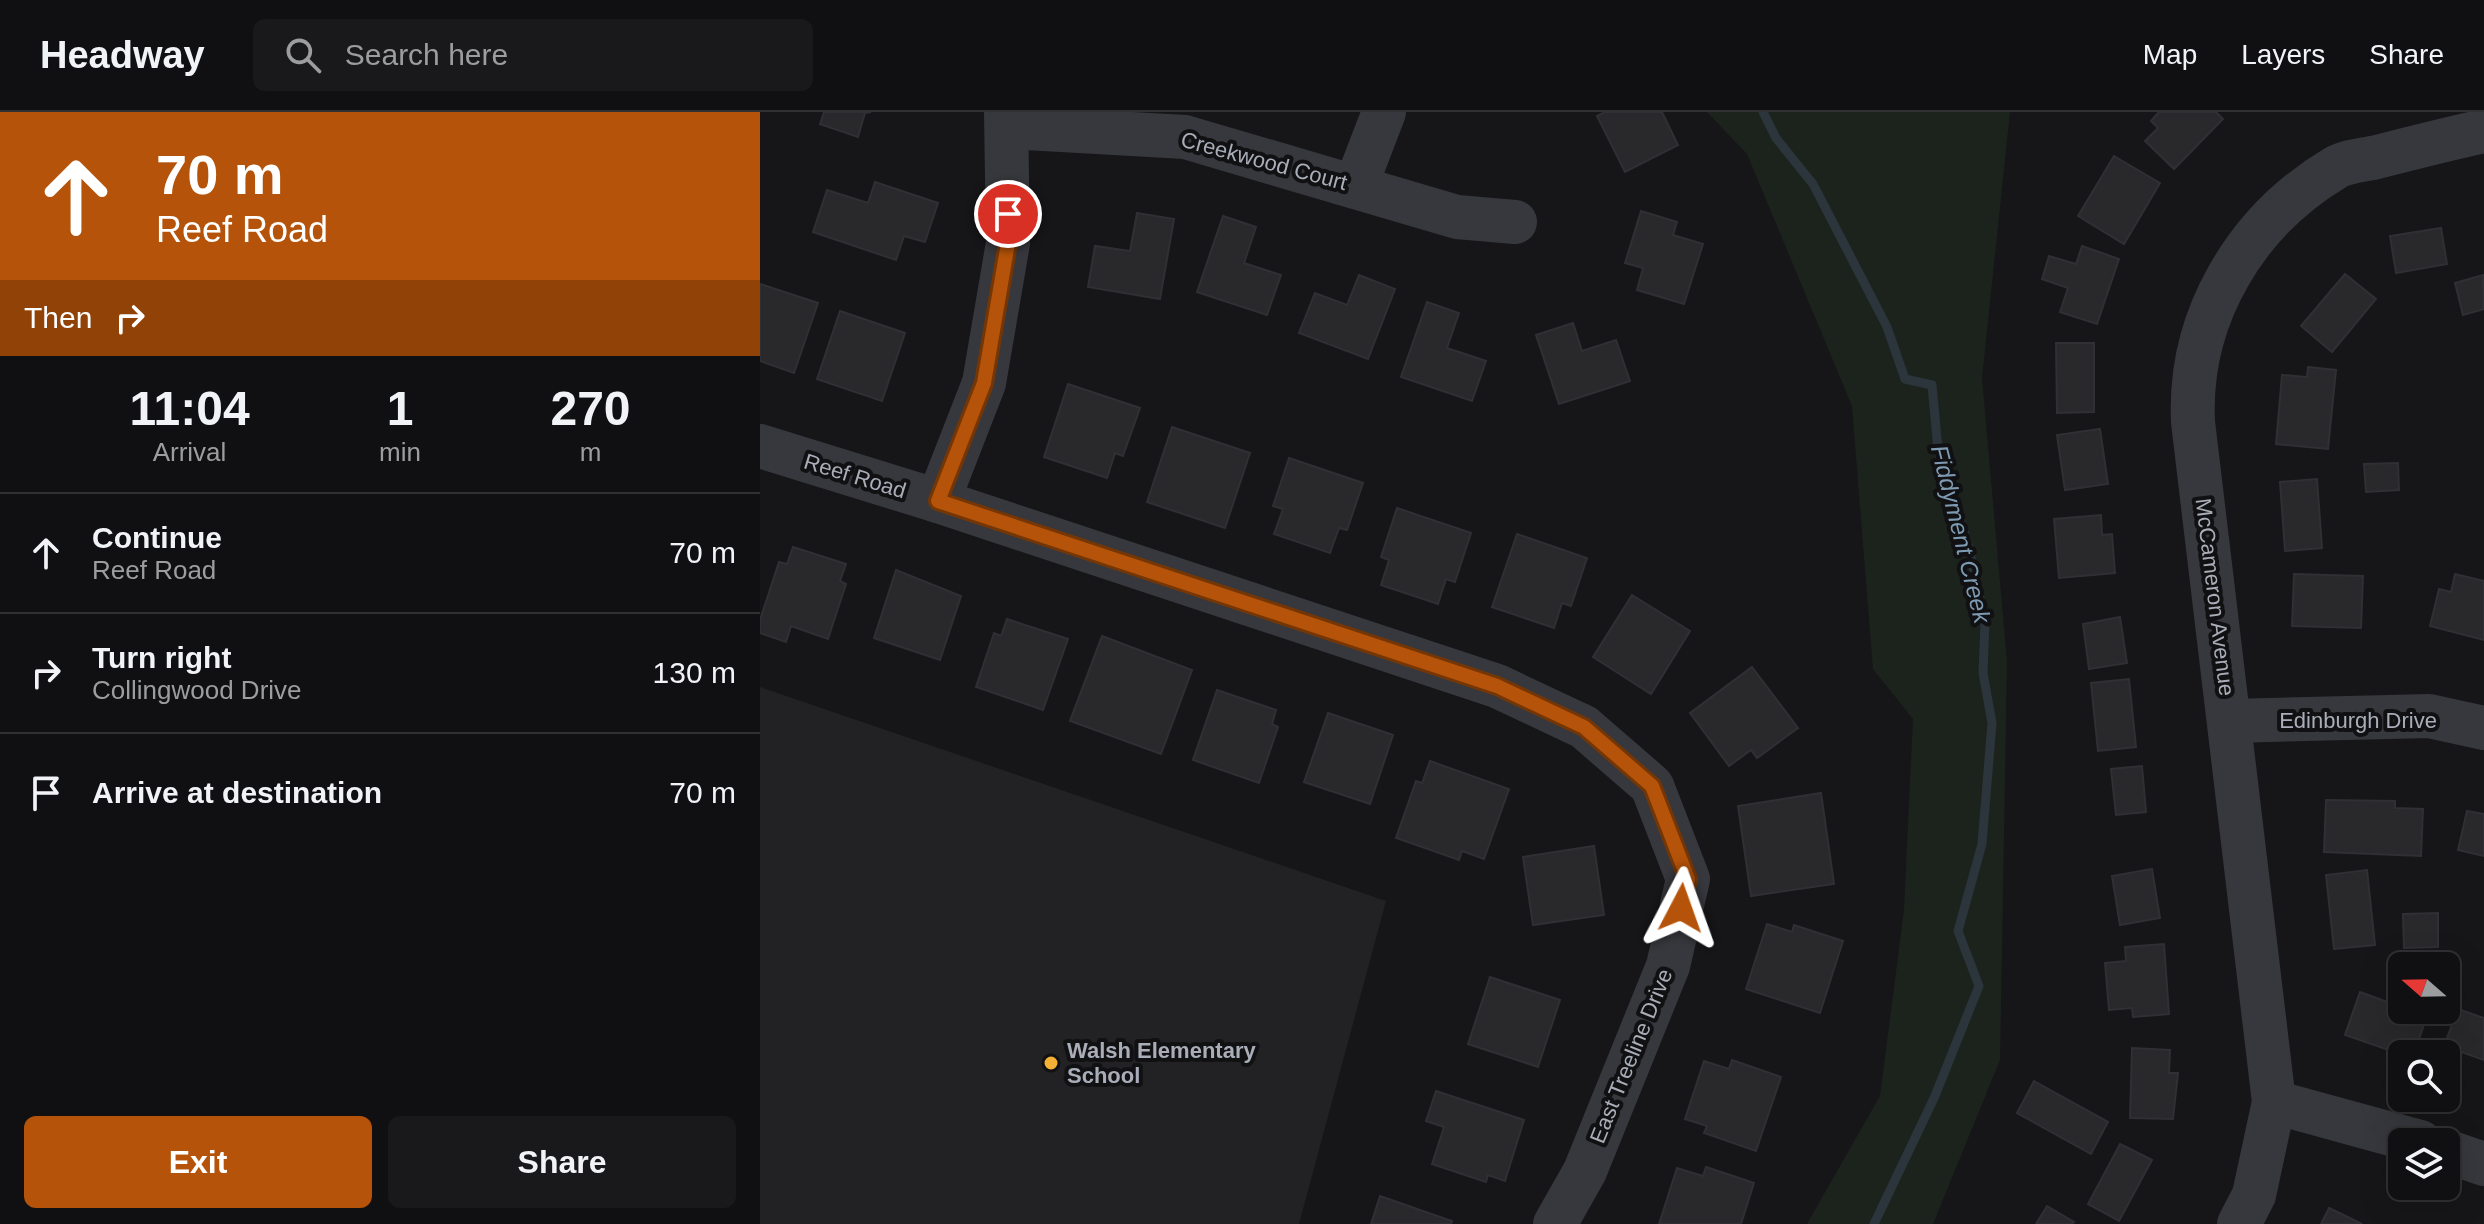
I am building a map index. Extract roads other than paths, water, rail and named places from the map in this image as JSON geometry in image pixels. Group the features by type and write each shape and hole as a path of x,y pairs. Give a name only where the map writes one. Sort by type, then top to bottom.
{"street":[{"path":"1356,185 1384,112"},
{"path":"938,501 984,383 1008,243 1007,119"},
{"name":"Creekwood Court","path":"1007,119 1185,137 1457,217 1515,222"},
{"name":"McCameron Avenue","path":"2239,1224 2254,1195 2274,1102 2193,422 2194,372 2211,311 2226,278 2261,229 2337,166 2484,131"},
{"name":"Reef Road","path":"760,446 938,501 1497,686"},
{"name":"East Treeline Drive","path":"1497,686 1584,727 1652,786 1688,879 1668,966 1585,1171 1555,1224"},
{"name":"Edinburgh Drive","path":"2231,721 2429,716 2484,728"},
{"path":"2274,1102 2388,1133"},
{"path":"2460,1156 2484,1164"}],"waterway":[{"name":"Fiddyment Creek","path":"1763,112 1776,138 1813,184 1887,327 1905,379 1932,385 1938,450 1968,544 1985,622 1983,673 1992,723 1982,844 1958,931 1979,986 1935,1096 1874,1224"}],"place":[{"name":"Walsh Elementary School","path":"1051,1063"}]}
